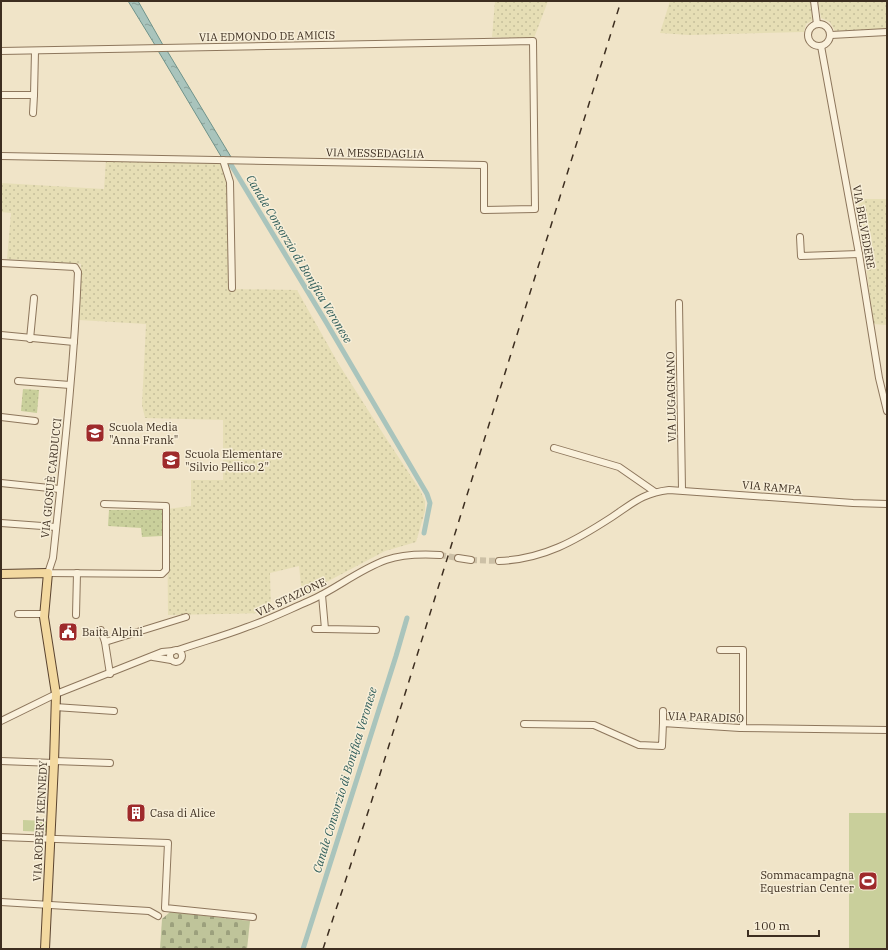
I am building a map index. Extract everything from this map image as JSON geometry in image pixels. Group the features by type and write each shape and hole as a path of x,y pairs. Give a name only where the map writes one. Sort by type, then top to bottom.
{"main road":[{"path":"1,574 48,573"},
{"name":"VIA ROBERT KENNEDY","path":"45,949 51,838 56,694 45,614 48,573"}],"street":[{"path":"814,1 817,24"},
{"path":"821,24 828,27 831,35 829,41 821,46 813,45 808,39 808,31 814,25 821,24"},
{"path":"831,35 887,32"},
{"name":"VIA EDMONDO DE AMICIS","path":"1,51 533,41"},
{"name":"VIA MESSEDAGLIA","path":"1,156 484,165 484,210 535,209 533,41"},
{"name":"VIA BELVEDERE","path":"821,46 859,254 879,378 887,411"},
{"path":"33,114 35,50"},
{"path":"1,95 34,95"},
{"path":"223,160 230,182 232,288"},
{"path":"800,237 801,256 859,254"},
{"name":"VIA GIOSUÈ CARDUCCI","path":"1,263 75,267 78,272 74,342 60,489 53,558 48,573"},
{"path":"30,338 34,298"},
{"name":"VIA LUGAGNANO","path":"679,303 682,490"},
{"path":"1,335 74,342"},
{"path":"18,380 70,385"},
{"path":"1,417 35,421"},
{"path":"554,448 619,467 655,492"},
{"path":"1,483 60,489"},
{"name":"VIA RAMPA","path":"499,561 524,559 552,551 591,530 642,496 655,492 682,490 853,504 887,504"},
{"path":"48,573 162,574 166,570 166,506 104,504"},
{"path":"1,523 56,527"},
{"name":"VIA STAZIONE","path":"1,721 56,694 110,674 151,656 162,652 176,650 247,627 322,595 368,568 386,560 402,556 440,555"},
{"path":"458,558 471,560"},
{"path":"76,615 77,573"},
{"path":"322,595 325,629"},
{"path":"18,614 45,614"},
{"path":"105,642 186,617"},
{"path":"315,629 376,630"},
{"path":"101,630 105,642 110,674"},
{"name":"VIA STAZIONE","path":"151,656 177,662 199,643"},
{"path":"171,660 171,654 176,650 181,652 183,656"},
{"path":"720,650 743,650 743,728"},
{"path":"55,708 114,710"},
{"path":"663,711 663,723"},
{"name":"VIA PARADISO","path":"524,724 594,725 639,745 662,746 663,723 743,728 887,730"},
{"path":"1,761 110,763"},
{"path":"1,837 168,843 165,908 253,917"},
{"path":"1,902 149,911 158,916"}],"shaded area":[{"path":"495,1 548,1 534,38 492,37"},
{"path":"670,1 812,1 815,19 806,24 804,32 689,35 660,33"},
{"path":"818,1 887,1 887,29 835,31 830,22 821,18"},
{"path":"106,159 221,163 228,193 229,289 297,290 338,363 420,490 425,501 425,511 416,542 385,551 302,595 299,566 270,573 271,613 168,615 167,509 191,506 191,480 223,480 223,420 145,418 142,405 146,324 79,320 81,264 7,259 11,213 1,212 1,183 104,189"},
{"path":"858,199 887,199 887,325 873,324"}],"green space":[{"path":"23,389 39,390 37,413 21,411"},
{"path":"109,510 162,510 162,536 142,537 141,528 108,526"},
{"name":"Sommacampagna Equestrian Center","path":"849,813 887,813 887,949 849,949"},
{"path":"23,820 46,821 46,832 23,831"},
{"path":"170,912 250,921 247,949 160,949 162,919"}],"water":[{"path":"128,1 138,1 163,45 155,45"},
{"path":"157,49 166,49 231,157 222,158"}],"waterway":[{"name":"Canale Consorzio di Bonifica Veronese","path":"227,158 427,494 430,503 424,533"},
{"name":"Canale Consorzio di Bonifica Veronese","path":"303,949 407,618"}],"tunnel":[{"path":"440,555 458,558"},
{"path":"471,560 499,561"}],"railway":[{"path":"323,949 371,803 621,1"}],"place":[{"name":"Scuola Media \"Anna Frank\"","path":"95,433"},
{"name":"Scuola Elementare \"Silvio Pellico 2\"","path":"171,460"},
{"name":"Baita Alpini","path":"68,632"},
{"name":"Casa di Alice","path":"136,813"},
{"name":"Sommacampagna Equestrian Center","path":"868,881"}]}
